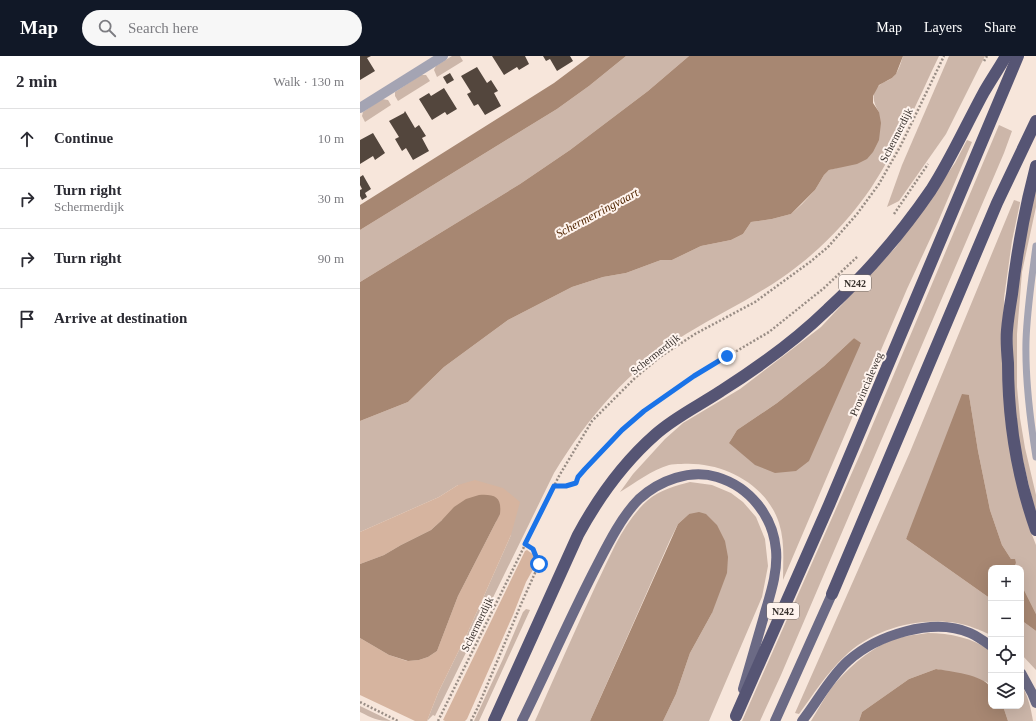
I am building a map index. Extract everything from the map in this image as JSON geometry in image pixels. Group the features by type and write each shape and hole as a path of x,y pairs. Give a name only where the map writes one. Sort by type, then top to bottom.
{"highway":[{"name":"N242","path":"494,721 578,535 611,484 635,455 656,434 778,352 828,310 877,260 908,223 932,189 984,92 1006,56"},
{"name":"Provincialeweg","path":"735,718 829,505 1018,56"},
{"path":"832,594 997,203 1036,121"},
{"path":"1036,166 1022,225 1007,330 1008,396 1013,442 1024,490 1036,530"}],"main road":[{"name":"N242","path":"522,721 583,592 609,543 626,516 639,500 654,488 671,479 694,475 708,475 729,481 750,495 764,513 771,529 776,551 773,584 735,718"},
{"path":"775,721 832,594"},
{"path":"802,721 827,684 849,660 869,646 884,638 904,631 927,628 949,628 969,633 988,644"},
{"path":"1024,678 1036,703"}],"street":[{"path":"360,108 443,56"}],"lane":[{"path":"1036,246 1030,286 1026,341 1029,410 1036,458"}],"path":[{"name":"Schermerdijk","path":"438,721 554,486 573,451 592,421 636,377 660,357 695,334 755,302 828,247 858,214 879,184 901,145 944,56"},
{"path":"982,67 987,56"},
{"path":"891,218 930,161"},
{"path":"554,486 566,486 576,483 578,477 585,469 622,430 639,416 694,376 769,332 824,288 859,255"},
{"path":"471,721 539,564 533,549 525,544"},
{"path":"360,702 398,721"}],"shaded area":[{"path":"452,56 460,56 463,61 437,77 434,70 436,66"},
{"path":"626,56 689,56 648,91 570,150 520,184 360,282 360,230 557,109 589,86"},
{"path":"903,56 939,56 899,140 864,198 829,239 809,257 786,275 758,293 686,334 665,348 628,379 596,413 567,452 554,473 435,716 433,715 427,721 438,693 467,634 511,535 458,485 439,497 360,532 360,421 408,402 444,367 508,320 572,287 603,277 626,273 661,260 672,260 701,246 731,240 743,234 751,222 791,214 815,190 824,175 829,170 840,167 879,112 874,101 875,90 896,74"},
{"path":"949,56 985,56 946,134 899,201 887,207 902,165"},
{"path":"421,75 426,75 430,81 398,101 395,96 395,92"},
{"path":"382,99 388,100 391,105 365,122 362,116 363,112"},
{"path":"999,125 1012,131 1004,153 781,675 760,721 742,721 862,450"},
{"path":"967,140 972,142 938,222 907,289 783,580 783,544 779,523 773,509 764,496 740,477 711,466 696,464 672,464 650,473 620,492 633,474 665,439 683,423 740,389 821,327 896,247 955,163","holes":["854,338 861,344 729,443 737,430 777,403 824,366"]},
{"path":"1036,187 1036,207 1022,272 1017,334 1017,387 1025,448 1036,495 1036,515 1019,444 1014,409 1012,328 1022,244"},
{"path":"1014,200 1020,202 1012,241 1004,298 1003,373 1029,527 1036,545 1036,614 1024,590 1024,565 1015,565 1016,563 1011,559 1002,545 990,510 978,451 969,395 906,539 988,597 988,634 965,625 942,622 911,624 882,632 855,647 844,657 826,677 799,714 795,713 910,452"},
{"path":"475,480 503,488 520,502 511,535 467,634 438,693 427,721 415,721 360,695 360,638 389,655 407,661 419,660 428,657 437,651 458,596 500,514 442,520 431,530 384,555 360,564 360,532 439,497 458,485"},
{"path":"690,482 712,485 731,493 743,502 756,517 765,539 768,566 762,597 709,721 663,721 676,694 690,653 712,613 689,514 678,524 670,540 590,721 535,721 612,551 631,518 648,500 668,489"},
{"path":"527,550 534,555 535,566 526,582 467,719 465,721 445,721 443,720 525,551"},
{"path":"526,609 530,610 479,721 474,721 523,612"},
{"path":"1024,622 1036,631 1036,670 1024,657"},
{"path":"928,633 945,634 961,637 984,646 988,649 988,684 936,669 909,679 862,712 859,721 811,721 826,695 851,667 865,655 881,645 894,639"},
{"path":"1024,689 1029,702 1033,721 1008,721 1004,709 1024,709"},
{"path":"360,706 391,721 378,720 368,716 360,712"}],"water":[{"path":"590,56 626,56 589,86 557,109 360,230 360,205 554,83"},
{"name":"Schermerringvaart","path":"689,56 903,56 896,74 879,85 873,96 873,103 879,112 881,123 879,140 873,152 867,159 857,164 829,170 824,175 815,190 791,214 751,222 743,234 731,240 701,246 672,260 661,260 626,273 603,277 572,287 508,320 444,367 408,402 360,421 360,282 520,184 570,150 648,91"},
{"path":"854,338 861,343 809,461 796,471 775,473 755,465 729,443 737,430 777,403 824,366"},
{"path":"962,394 969,395 978,451 990,510 1002,545 1011,559 1015,559 1015,565 988,565 988,597 906,539"},
{"path":"479,495 489,495 496,498 500,504 500,514 458,596 437,651 428,657 408,661 389,655 360,638 360,564 384,555 431,530 454,507 466,499"},
{"path":"699,512 706,514 717,525 725,541 728,557 727,573 712,613 690,653 676,694 663,721 590,721 678,524 689,514"},
{"path":"1024,590 1036,614 1036,631 1024,622"},
{"path":"936,669 966,674 981,679 988,685 988,709 1004,709 1008,721 859,721 862,712 909,679"}],"building":[{"path":"360,56 371,56 367,58 375,71 360,80"},
{"path":"492,56 525,56 529,64 519,70 517,67 504,75"},
{"path":"543,56 570,56 573,61 557,71 550,59 546,61"},
{"path":"477,67 487,83 491,80 498,91 494,93 501,106 485,115 478,104 474,106 467,94 471,92 461,76"},
{"path":"450,73 454,80 447,84 443,77"},
{"path":"444,88 457,109 447,115 445,112 432,120 419,99 429,93 431,96"},
{"path":"405,111 415,128 419,125 426,136 422,138 429,151 413,160 406,148 402,151 395,139 399,137 389,121"},
{"path":"373,133 385,153 375,160 373,156 360,164 360,140"},
{"path":"363,175 371,189 365,193 367,197 362,200 360,196 360,190 362,189 360,185 360,177"}],"route":[{"path":"539,564 533,549 525,544 554,486 566,486 576,483 578,477 585,469 622,430 644,411 694,376 727,356"}]}
